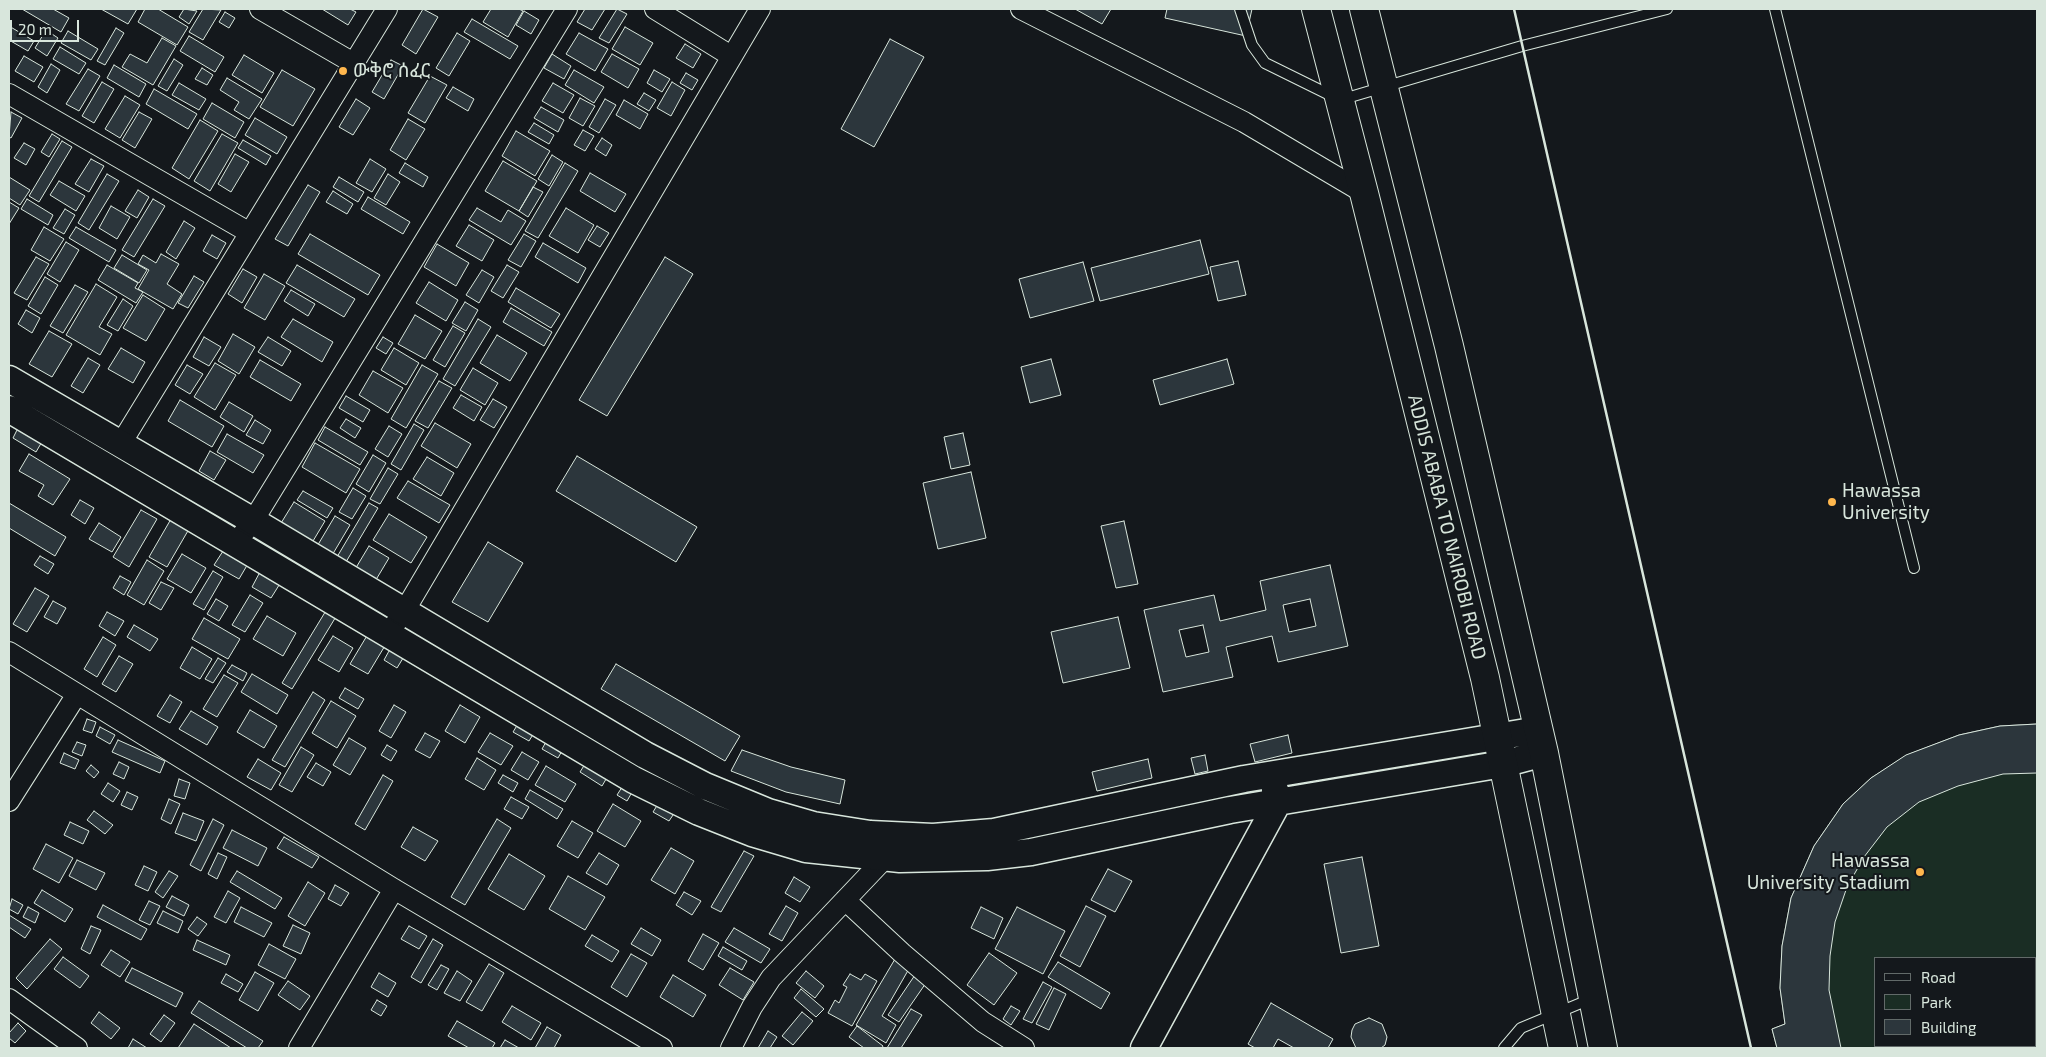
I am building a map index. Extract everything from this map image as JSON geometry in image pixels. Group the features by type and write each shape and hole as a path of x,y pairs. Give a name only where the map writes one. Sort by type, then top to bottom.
{"highway":[{"name":"ADDIS ABABA TO NAIROBI ROAD","path":"1316,9 1364,193 1504,764 1563,1048"},
{"path":"1364,9 1449,346 1541,741 1604,1048"}],"street":[{"path":"260,9 355,64"},
{"path":"120,445 387,9"},
{"path":"235,544 254,521 567,9"},
{"path":"655,9 731,56"},
{"path":"388,634 405,610 760,9"},
{"path":"1022,9 1244,122 1364,193"},
{"path":"9,94 250,233"},
{"path":"9,379 405,610 645,755 705,786 768,812 887,847 946,859 1031,852 1230,810 1504,764 1541,741"},
{"path":"9,409 634,780 698,812 752,833 806,849 887,847 933,837 994,832 1272,775 1497,736 1541,741"},
{"path":"9,652 394,889 662,1048"},
{"path":"9,801 77,694"},
{"path":"1144,1048 1278,802 1272,775"},
{"path":"731,1048 752,1007 770,978 845,900 887,847"},
{"path":"299,1048 394,889"},
{"path":"845,900 902,953 983,1022 1024,1048"},
{"path":"9,999 77,1048"}],"lane":[{"path":"1240,9 1252,45 1265,63 1340,100 1522,46 1667,9"},
{"path":"1776,9 1914,568"},
{"path":"1504,1048 1520,1028 1594,998"}],"green space":[{"name":"Hawassa University Stadium","path":"2037,724 2037,1048 1777,1048 1772,1029 1785,1024 1780,988 1782,946 1791,898 1814,846 1843,804 1871,778 1907,755 1959,735 2000,726"}],"building":[{"path":"22,9 53,9 69,18 61,32"},
{"path":"101,9 137,9 128,24"},
{"path":"145,9 158,9 188,27 177,45 138,22"},
{"path":"184,9 197,11 189,24 179,17"},
{"path":"203,9 221,10 203,40 189,32"},
{"path":"322,9 350,9 356,12 348,25"},
{"path":"423,9 438,17 416,54 402,45"},
{"path":"491,9 519,9 523,11 508,37 483,22"},
{"path":"585,9 605,9 592,30 577,22"},
{"path":"617,9 627,14 609,43 599,38"},
{"path":"1075,9 1111,9 1102,24"},
{"path":"1167,9 1252,9 1246,36 1165,18"},
{"path":"524,11 539,20 531,34 516,25"},
{"path":"225,12 235,18 229,28 219,22"},
{"path":"472,19 518,46 510,59 464,32"},
{"path":"9,26 34,41 28,51 9,40"},
{"path":"625,27 653,43 640,65 612,49"},
{"path":"116,28 124,33 105,65 97,61"},
{"path":"46,30 58,38 47,56 35,48"},
{"path":"68,31 98,49 91,60 61,43"},
{"path":"457,33 470,41 449,76 436,68"},
{"path":"579,33 608,49 595,71 566,54"},
{"path":"189,36 224,57 215,72 180,51"},
{"path":"162,38 176,46 153,85 122,67 130,54 147,63"},
{"path":"890,39 924,57 874,147 841,129"},
{"path":"685,44 701,54 693,68 676,58"},
{"path":"60,47 86,63 79,74 53,59"},
{"path":"552,54 571,66 564,79 544,68"},
{"path":"612,54 639,69 628,88 601,72"},
{"path":"244,55 274,73 262,93 232,75"},
{"path":"24,56 43,67 34,82 15,71"},
{"path":"174,59 183,65 167,91 158,86"},
{"path":"391,60 403,66 384,99 372,92"},
{"path":"51,64 60,70 47,93 38,87"},
{"path":"114,65 146,84 139,97 107,78"},
{"path":"202,68 213,75 207,85 195,79"},
{"path":"88,69 100,76 79,111 66,104"},
{"path":"282,70 315,89 293,126 260,107"},
{"path":"574,70 604,87 594,103 565,85"},
{"path":"654,70 670,79 662,92 647,83"},
{"path":"686,73 698,80 692,90 680,83"},
{"path":"430,76 447,85 425,123 408,113"},
{"path":"227,78 262,99 249,119 234,110 239,102 220,90"},
{"path":"102,82 114,89 94,123 82,116"},
{"path":"672,82 685,90 671,116 657,108"},
{"path":"179,83 206,99 199,110 172,95"},
{"path":"553,83 574,95 563,113 542,101"},
{"path":"453,87 474,99 468,111 446,98"},
{"path":"154,89 197,114 188,129 146,104"},
{"path":"644,93 656,100 649,111 637,104"},
{"path":"125,96 140,105 120,138 105,129"},
{"path":"580,98 595,106 583,126 569,118"},
{"path":"356,99 370,108 353,135 339,127"},
{"path":"605,99 616,105 599,133 589,127"},
{"path":"624,100 648,114 640,129 616,115"},
{"path":"212,103 244,122 235,138 203,119"},
{"path":"541,107 564,120 558,132 534,118"},
{"path":"11,112 22,118 11,138 9,137"},
{"path":"139,112 152,119 135,148 122,140"},
{"path":"255,118 287,137 277,154 245,135"},
{"path":"408,119 425,129 406,160 390,150"},
{"path":"200,120 218,131 189,179 172,168"},
{"path":"534,123 554,135 549,144 528,132"},
{"path":"583,130 594,136 585,151 574,145"},
{"path":"516,131 550,151 535,176 502,156"},
{"path":"52,134 60,139 49,157 41,152"},
{"path":"222,134 238,143 210,191 194,181"},
{"path":"602,138 612,145 606,156 595,149"},
{"path":"243,140 271,156 266,165 238,148"},
{"path":"62,141 72,147 39,202 29,196"},
{"path":"24,143 35,149 26,165 14,158"},
{"path":"235,154 249,162 231,192 218,184"},
{"path":"552,155 563,162 549,186 538,179"},
{"path":"91,159 104,166 89,192 75,184"},
{"path":"370,159 386,169 372,192 356,183"},
{"path":"503,161 537,181 519,211 485,191"},
{"path":"405,163 428,177 423,187 399,173"},
{"path":"565,163 578,171 538,238 525,231"},
{"path":"590,173 626,194 615,212 580,191"},
{"path":"107,174 119,181 89,230 78,223"},
{"path":"388,174 400,182 386,205 374,198"},
{"path":"9,177 30,190 20,205 9,198"},
{"path":"339,177 364,192 358,202 333,187"},
{"path":"59,181 85,196 76,211 50,195"},
{"path":"308,185 320,192 288,246 275,239"},
{"path":"533,187 543,192 528,217 519,211"},
{"path":"138,190 149,197 137,218 125,211"},
{"path":"333,191 353,204 347,214 326,202"},
{"path":"368,197 410,222 403,234 361,209"},
{"path":"27,199 53,215 48,225 21,209"},
{"path":"153,199 165,206 134,257 122,250"},
{"path":"9,202 19,208 9,224"},
{"path":"111,206 130,217 117,239 99,228"},
{"path":"477,208 501,222 508,210 526,221 511,245 469,220"},
{"path":"566,208 594,225 578,253 549,236"},
{"path":"65,209 75,215 64,234 53,228"},
{"path":"184,221 195,228 176,259 166,252"},
{"path":"469,225 494,240 482,261 456,246"},
{"path":"597,226 609,233 600,247 588,240"},
{"path":"44,227 64,239 50,261 31,250"},
{"path":"76,227 116,250 109,262 69,238"},
{"path":"310,234 380,275 368,295 298,254"},
{"path":"524,234 536,241 521,267 508,260"},
{"path":"212,235 226,243 217,259 203,251"},
{"path":"1200,240 1209,274 1100,301 1091,268"},
{"path":"66,242 79,250 60,282 47,274"},
{"path":"543,243 586,268 578,283 535,257"},
{"path":"437,244 469,263 456,286 424,267"},
{"path":"161,254 179,264 167,284 182,294 173,309 138,289 149,270 138,264 143,255 156,263"},
{"path":"122,255 147,270 139,283 114,268"},
{"path":"36,257 49,264 27,300 14,293"},
{"path":"665,257 693,274 607,416 579,400"},
{"path":"1238,261 1246,295 1218,301 1210,267"},
{"path":"1083,262 1094,301 1030,318 1019,279"},
{"path":"107,265 138,283 135,288 143,292 136,303 98,280"},
{"path":"297,265 355,299 344,317 286,283"},
{"path":"507,265 519,272 503,298 491,291"},
{"path":"243,269 257,277 242,303 228,294"},
{"path":"482,270 494,277 479,303 466,295"},
{"path":"264,274 285,286 265,320 244,308"},
{"path":"194,276 204,282 188,308 178,303"},
{"path":"45,277 58,285 41,314 28,306"},
{"path":"429,282 458,300 446,321 416,303"},
{"path":"96,284 117,297 99,327 112,334 100,355 66,335"},
{"path":"75,285 88,292 63,333 50,326"},
{"path":"516,288 560,314 551,328 508,302"},
{"path":"291,290 315,304 308,316 284,301"},
{"path":"143,295 165,309 146,341 123,328"},
{"path":"123,299 133,306 118,331 107,325"},
{"path":"465,302 478,310 466,331 452,323"},
{"path":"511,308 552,332 544,346 503,322"},
{"path":"26,310 40,318 32,333 18,324"},
{"path":"415,315 442,331 425,359 398,344"},
{"path":"293,319 333,342 322,362 281,337"},
{"path":"478,319 491,327 455,386 443,379"},
{"path":"453,326 465,333 445,367 433,360"},
{"path":"49,331 72,344 52,377 29,364"},
{"path":"233,334 255,347 239,374 218,361"},
{"path":"497,335 527,353 510,381 480,363"},
{"path":"204,337 221,347 209,366 193,357"},
{"path":"268,337 291,351 282,366 258,352"},
{"path":"383,337 393,343 386,354 376,348"},
{"path":"121,348 145,362 133,383 108,369"},
{"path":"394,348 419,363 406,385 381,370"},
{"path":"88,358 100,365 83,393 71,386"},
{"path":"1051,359 1061,395 1030,403 1021,367"},
{"path":"1227,359 1234,384 1160,405 1153,380"},
{"path":"260,360 301,384 291,401 250,377"},
{"path":"215,363 236,375 215,410 194,397"},
{"path":"187,365 203,374 190,394 175,385"},
{"path":"422,365 438,374 406,428 391,419"},
{"path":"473,368 498,383 485,405 460,390"},
{"path":"373,371 403,388 388,413 359,395"},
{"path":"439,381 452,388 428,428 415,421"},
{"path":"461,395 482,407 474,421 453,408"},
{"path":"346,396 370,410 363,422 339,408"},
{"path":"493,399 507,407 494,428 480,420"},
{"path":"180,400 224,426 212,447 168,421"},
{"path":"229,402 253,416 244,432 220,417"},
{"path":"346,419 361,428 355,438 340,428"},
{"path":"255,420 271,430 263,444 246,435"},
{"path":"435,423 471,444 457,468 421,446"},
{"path":"414,424 424,430 401,470 391,464"},
{"path":"19,426 43,440 36,452 13,438"},
{"path":"389,426 402,434 388,457 375,449"},
{"path":"325,427 368,452 360,465 318,440"},
{"path":"963,433 970,465 951,469 944,437"},
{"path":"227,434 264,455 253,473 217,452"},
{"path":"315,443 360,469 346,493 302,467"},
{"path":"210,451 226,460 214,480 199,471"},
{"path":"29,454 70,479 53,505 38,496 44,485 19,471"},
{"path":"373,455 386,463 369,492 356,484"},
{"path":"577,456 697,527 676,562 556,491"},
{"path":"427,457 454,473 441,496 413,479"},
{"path":"388,468 398,474 380,504 370,499"},
{"path":"971,472 986,538 938,549 923,483"},
{"path":"408,481 450,505 439,523 397,498"},
{"path":"353,488 366,496 352,519 339,512"},
{"path":"303,491 333,508 327,518 297,500"},
{"path":"80,500 94,508 85,524 71,515"},
{"path":"294,502 325,521 310,546 278,528"},
{"path":"9,503 66,537 55,556 9,528"},
{"path":"369,503 378,508 343,567 334,562"},
{"path":"141,510 157,519 129,567 113,557"},
{"path":"389,514 427,537 411,563 373,540"},
{"path":"335,516 350,525 331,557 316,548"},
{"path":"171,519 189,529 167,567 149,557"},
{"path":"1124,521 1138,584 1116,588 1101,526"},
{"path":"99,523 121,537 112,552 89,539"},
{"path":"488,542 523,563 488,622 452,602"},
{"path":"369,546 389,558 374,583 354,571"},
{"path":"225,548 249,562 239,579 214,565"},
{"path":"182,554 206,568 191,593 167,579"},
{"path":"40,556 54,564 48,574 34,565"},
{"path":"147,560 164,571 144,605 127,595"},
{"path":"1330,565 1348,646 1278,662 1272,636 1226,647 1233,677 1163,692 1144,610 1214,595 1220,621 1266,610 1260,581","holes":["1310,599 1316,626 1289,632 1283,605","1203,625 1209,652 1186,657 1179,630"]},
{"path":"261,570 281,582 271,598 252,587"},
{"path":"213,571 223,577 204,610 193,604"},
{"path":"120,576 131,582 124,595 113,588"},
{"path":"161,582 174,588 161,610 149,603"},
{"path":"35,588 49,596 27,632 13,624"},
{"path":"250,595 263,603 245,632 232,625"},
{"path":"216,599 228,606 219,621 207,614"},
{"path":"53,601 66,608 57,624 44,617"},
{"path":"327,609 337,615 292,689 282,683"},
{"path":"107,612 124,621 115,636 99,626"},
{"path":"267,616 296,633 283,656 253,639"},
{"path":"1118,617 1130,668 1063,683 1051,632"},
{"path":"204,618 240,639 228,659 192,639"},
{"path":"134,625 158,639 150,651 127,637"},
{"path":"368,634 386,644 368,674 350,664"},
{"path":"333,636 353,648 339,672 318,660"},
{"path":"103,637 116,645 97,677 84,669"},
{"path":"394,642 408,650 397,668 384,660"},
{"path":"192,647 212,659 200,679 180,668"},
{"path":"119,656 133,664 116,692 102,684"},
{"path":"218,658 226,663 213,683 205,679"},
{"path":"616,664 740,736 725,761 601,689"},
{"path":"232,665 247,673 243,681 227,672"},
{"path":"252,674 288,695 277,714 241,692"},
{"path":"224,675 238,683 217,717 203,709"},
{"path":"345,688 364,699 358,709 339,698"},
{"path":"313,692 325,700 285,767 272,760"},
{"path":"170,695 182,702 170,723 157,716"},
{"path":"331,701 356,716 337,748 312,733"},
{"path":"394,705 406,712 391,738 379,731"},
{"path":"460,705 480,717 465,743 445,731"},
{"path":"250,710 277,726 264,748 237,732"},
{"path":"191,711 218,727 207,745 179,729"},
{"path":"87,719 96,722 92,733 83,730"},
{"path":"521,719 537,728 529,741 513,732"},
{"path":"2037,724 2037,773 2003,774 1958,786 1919,802 1887,827 1864,857 1847,887 1835,922 1830,956 1829,990 1841,1048 1777,1048 1772,1029 1785,1024 1780,988 1782,946 1791,898 1814,846 1843,804 1871,778 1906,755 1959,735 2000,726"},
{"path":"100,727 115,735 110,744 96,736"},
{"path":"425,733 440,741 430,758 415,750"},
{"path":"490,733 513,746 501,765 478,752"},
{"path":"551,733 567,742 558,758 542,749"},
{"path":"1288,735 1292,753 1255,762 1250,744"},
{"path":"349,738 366,748 350,775 333,765"},
{"path":"118,740 165,761 160,773 112,752"},
{"path":"77,742 86,745 82,756 72,752"},
{"path":"387,745 397,751 391,761 381,755"},
{"path":"301,747 314,755 292,792 279,785"},
{"path":"742,750 791,767 845,780 840,804 786,792 731,771"},
{"path":"522,752 539,762 528,780 511,770"},
{"path":"64,753 79,760 75,769 60,763"},
{"path":"1205,755 1208,771 1195,774 1191,758"},
{"path":"590,756 612,769 602,786 580,772"},
{"path":"477,758 496,770 484,790 465,779"},
{"path":"258,759 281,773 271,790 247,777"},
{"path":"1148,759 1152,778 1097,791 1092,772"},
{"path":"119,762 129,767 124,779 113,774"},
{"path":"316,763 331,772 323,786 307,777"},
{"path":"91,765 99,772 94,778 86,771"},
{"path":"546,766 576,784 565,802 535,785"},
{"path":"383,775 393,781 365,830 355,824"},
{"path":"503,775 518,783 513,792 498,783"},
{"path":"179,779 190,783 185,799 174,796"},
{"path":"626,781 635,787 627,801 617,795"},
{"path":"108,783 120,791 113,802 101,794"},
{"path":"530,790 563,809 557,819 525,799"},
{"path":"127,792 138,797 132,810 121,805"},
{"path":"663,796 679,806 669,821 653,812"},
{"path":"511,797 529,807 522,819 504,809"},
{"path":"169,799 180,804 171,824 161,819"},
{"path":"613,804 641,821 625,847 597,831"},
{"path":"94,811 113,825 105,834 87,820"},
{"path":"183,813 204,821 196,841 175,833"},
{"path":"213,819 224,825 201,871 190,865"},
{"path":"497,819 511,828 465,905 451,897"},
{"path":"572,821 593,833 578,858 557,846"},
{"path":"70,822 89,831 83,844 64,835"},
{"path":"413,827 438,841 425,861 401,847"},
{"path":"232,830 267,848 258,866 223,848"},
{"path":"284,837 319,857 312,868 277,848"},
{"path":"46,844 73,858 59,883 33,869"},
{"path":"671,848 694,861 675,894 651,880"},
{"path":"744,851 754,856 721,912 711,907"},
{"path":"218,853 227,857 217,879 208,874"},
{"path":"599,853 619,865 607,885 586,873"},
{"path":"509,854 545,876 524,910 488,889"},
{"path":"1362,857 1379,946 1341,953 1324,864"},
{"path":"77,860 105,873 96,890 69,876"},
{"path":"144,866 157,872 148,891 135,885"},
{"path":"1108,869 1132,881 1115,912 1091,900"},
{"path":"169,871 178,876 163,898 155,892"},
{"path":"237,871 282,898 275,909 230,882"},
{"path":"568,876 605,897 585,930 549,909"},
{"path":"794,877 810,887 800,902 785,893"},
{"path":"308,882 325,893 305,926 288,916"},
{"path":"335,885 349,893 341,906 328,899"},
{"path":"42,890 73,909 65,922 34,903"},
{"path":"228,891 240,898 226,923 214,917"},
{"path":"684,892 701,901 692,915 676,905"},
{"path":"172,896 189,905 184,916 166,907"},
{"path":"12,899 23,905 18,914 9,909"},
{"path":"149,901 160,906 150,925 139,920"},
{"path":"103,905 147,929 141,940 97,917"},
{"path":"786,906 798,913 782,941 769,934"},
{"path":"1086,906 1106,916 1080,967 1060,956"},
{"path":"28,907 39,913 35,923 23,917"},
{"path":"241,907 272,923 264,937 234,922"},
{"path":"981,907 1003,918 994,939 971,928"},
{"path":"1017,907 1065,931 1043,974 995,949"},
{"path":"163,911 183,921 178,933 157,923"},
{"path":"9,915 31,929 25,938 9,927"},
{"path":"197,917 207,924 198,936 188,929"},
{"path":"293,925 310,933 301,954 283,946"},
{"path":"91,926 101,930 90,954 81,949"},
{"path":"409,926 427,936 419,949 401,939"},
{"path":"641,928 661,940 652,956 631,944"},
{"path":"734,928 770,949 761,963 725,942"},
{"path":"703,934 719,943 703,970 688,961"},
{"path":"592,935 619,951 612,962 585,946"},
{"path":"50,939 62,949 27,989 16,978"},
{"path":"433,939 443,945 421,983 411,977"},
{"path":"197,940 230,955 226,965 193,950"},
{"path":"269,944 296,959 285,979 258,965"},
{"path":"723,947 747,961 742,970 718,956"},
{"path":"111,950 130,962 120,977 101,965"},
{"path":"989,953 1017,973 994,1005 967,985"},
{"path":"631,954 647,963 627,997 611,987"},
{"path":"63,957 89,976 80,988 54,969"},
{"path":"895,959 910,967 882,1016 896,1025 886,1043 856,1025"},
{"path":"1058,962 1110,993 1101,1009 1048,977"},
{"path":"489,964 504,973 482,1011 466,1002"},
{"path":"441,965 449,969 437,990 428,985"},
{"path":"132,968 183,993 176,1007 125,981"},
{"path":"730,968 754,982 743,1000 719,985"},
{"path":"457,971 472,981 460,1001 444,993"},
{"path":"806,971 824,986 815,998 796,983"},
{"path":"255,972 274,983 258,1011 239,1000"},
{"path":"917,972 928,980 899,1022 888,1015"},
{"path":"379,973 396,983 388,997 371,987"},
{"path":"226,974 243,984 238,992 221,983"},
{"path":"850,974 861,980 865,974 877,981 852,1026 828,1013 835,1000 839,1003 847,987 843,985"},
{"path":"673,975 706,995 693,1017 660,997"},
{"path":"288,981 310,996 300,1010 278,995"},
{"path":"1043,982 1052,987 1032,1023 1023,1019"},
{"path":"1054,988 1066,994 1049,1030 1036,1024"},
{"path":"801,989 824,1009 816,1017 794,998"},
{"path":"377,1000 387,1006 381,1016 371,1010"},
{"path":"199,1001 263,1041 258,1048 247,1048 191,1013"},
{"path":"1271,1003 1333,1039 1328,1048 1294,1048 1278,1039 1273,1048 1255,1048 1248,1044"},
{"path":"512,1006 541,1023 531,1040 502,1022"},
{"path":"1011,1006 1020,1011 1011,1025 1003,1019"},
{"path":"911,1009 922,1015 901,1048 887,1048"},
{"path":"99,1012 120,1028 111,1039 91,1023"},
{"path":"802,1012 813,1021 793,1045 782,1036"},
{"path":"164,1015 175,1023 161,1042 150,1034"},
{"path":"1369,1018 1382,1024 1387,1037 1385,1045 1381,1048 1356,1048 1351,1037 1352,1030 1355,1024"},
{"path":"457,1021 495,1043 492,1048 469,1048 448,1036"},
{"path":"18,1023 26,1031 15,1043 9,1038 9,1033"},
{"path":"194,1024 231,1048 178,1048"},
{"path":"857,1026 883,1046 882,1048 864,1048 849,1037"},
{"path":"547,1027 561,1035 554,1048 535,1048"},
{"path":"768,1031 777,1037 770,1048 758,1048"},
{"path":"133,1039 147,1048 128,1048"},
{"path":"505,1040 519,1048 500,1048"}],"wall":[{"path":"1514,9 1751,1048"}],"place":[{"name":"ውቅሮ ሰፈር","path":"343,71"},
{"name":"Hawassa University","path":"1832,502"},
{"name":"Hawassa University Stadium","path":"1920,872"}]}
